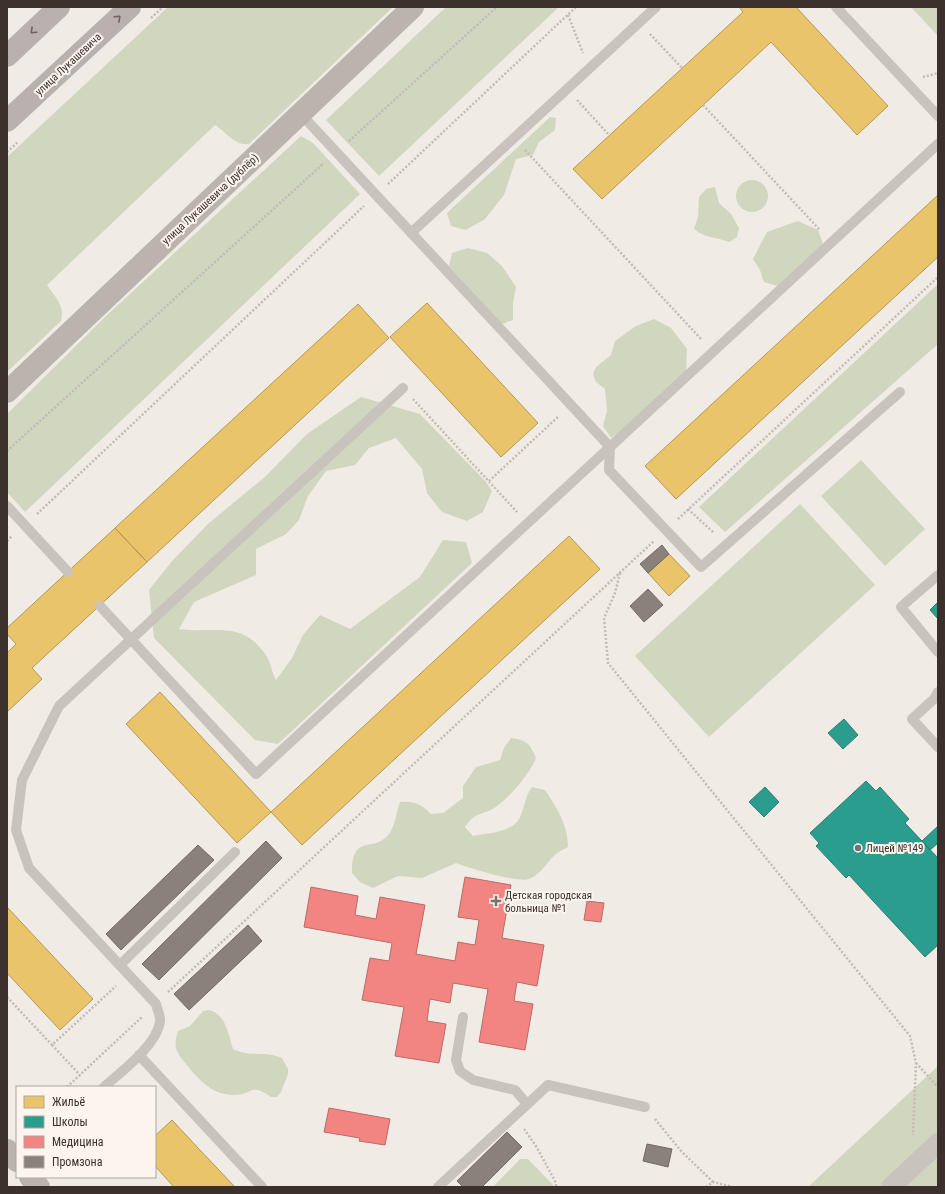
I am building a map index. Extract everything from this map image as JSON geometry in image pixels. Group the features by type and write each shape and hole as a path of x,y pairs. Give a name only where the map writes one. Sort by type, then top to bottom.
{"main road":[{"path":"7,56 59,7"},
{"name":"улица Лукашевича","path":"7,121 130,7"}],"street":[{"name":"улица Лукашевича (дублёр)","path":"7,392 413,7"},
{"path":"891,1187 938,1143"},
{"path":"7,1150 16,1160"},
{"path":"31,1178 39,1187"}],"lane":[{"path":"411,233 656,7"},
{"path":"836,7 938,116"},
{"path":"300,113 610,447 608,470 701,567 900,392"},
{"path":"100,606 256,774 938,144"},
{"path":"105,1086 139,1055 156,1035 161,1020 156,1004 29,868 16,830 22,780 59,706 403,388"},
{"path":"7,506 68,572"},
{"path":"938,575 901,607 938,652"},
{"path":"938,692 934,699 912,719 938,747"},
{"path":"120,965 235,852"},
{"path":"463,1017 456,1060 460,1071 473,1080 515,1090 527,1104"},
{"path":"139,1055 262,1187"},
{"path":"438,1187 548,1085 645,1107"}],"path":[{"path":"7,451 497,7"},
{"path":"7,541 576,7"},
{"path":"568,15 589,68"},
{"path":"649,32 682,68"},
{"path":"922,77 938,73"},
{"path":"572,94 609,135"},
{"path":"703,105 832,242"},
{"path":"514,138 713,352"},
{"path":"68,1086 938,277"},
{"path":"489,481 562,413"},
{"path":"688,509 726,544"},
{"path":"620,572 615,593 604,618 608,662 910,1036 916,1063 912,1167"},
{"path":"52,1046 121,982"},
{"path":"7,999 8,998 80,1075"},
{"path":"916,1063 938,1087"},
{"path":"645,1107 682,1151 713,1182 733,1187"},
{"path":"514,1116 536,1146 556,1183 556,1187"},
{"path":"706,1187 713,1182"}],"green space":[{"path":"168,7 393,7 249,144 235,141 215,125 47,285 56,297 62,310 61,321 7,372 7,157"},
{"path":"446,7 559,7 379,176 326,120"},
{"path":"911,7 938,7 938,36"},
{"path":"550,117 556,118 555,130 539,142 533,155 516,159 504,195 485,219 466,230 451,226 447,213"},
{"path":"301,136 313,143 360,194 25,512 7,492 7,414 105,317"},
{"path":"752,180 763,185 768,196 763,207 752,212 741,207 736,196 741,185"},
{"path":"715,187 719,203 731,214 739,228 737,237 729,242 707,236 694,229 698,217 699,197 706,189"},
{"path":"798,221 818,230 823,244 778,286 764,282 760,270 753,259 767,232"},
{"path":"468,248 487,253 502,266 516,287 513,303 513,320 502,324 449,266 452,253"},
{"path":"938,284 938,344 725,532 699,507"},
{"path":"654,319 671,328 687,349 686,372 624,429 611,438 603,426 607,411 605,389 596,382 593,374 596,367 611,355 615,341 636,326"},
{"path":"361,397 420,414 486,482 492,491 483,512 467,521 442,512 427,493 422,469 396,438 369,448 355,465 326,471 308,496 299,520 286,534 256,549 256,575 194,602 179,629 228,631 248,637 258,645 267,657 276,680 292,658 303,635 320,615 350,629 420,577 443,540 466,542 472,563 278,744 255,740 154,638 149,590 173,560 209,523 266,476 307,434"},
{"path":"861,460 925,529 885,566 821,496"},
{"path":"800,504 875,585 709,737 635,656"},
{"path":"511,738 521,740 530,746 536,758 533,764 520,784 502,802 492,809 473,818 465,827 473,836 505,830 515,824 519,819 527,796 532,787 545,790 554,803 564,824 568,839 568,847 553,856 541,871 529,879 523,880 504,877 456,863 422,878 398,876 373,888 360,882 352,873 353,860 356,852 359,848 383,840 389,834 395,822 400,802 417,804 431,814 443,813 463,798 463,786 476,767 500,760 504,748"},
{"path":"209,1010 215,1012 223,1020 226,1025 233,1049 239,1052 269,1054 282,1058 288,1069 288,1074 281,1092 277,1097 271,1097 259,1090 252,1090 234,1095 219,1092 201,1081 183,1060 176,1049 178,1031 190,1026 203,1011"},
{"path":"938,1066 938,1187 808,1187"},
{"path":"520,1159 528,1159 553,1185 553,1187 493,1187"}],"building: Жильё":[{"path":"739,7 796,7 888,106 857,135 771,42 602,199 573,169 743,12"},
{"path":"938,195 938,257 676,499 645,466"},
{"path":"427,303 538,423 501,457 390,337"},
{"path":"358,304 389,338 147,562 115,528"},
{"path":"115,528 147,562 32,668 42,679 7,712 7,653 16,644 7,634 7,628"},
{"path":"569,536 600,569 302,845 271,812"},
{"path":"669,554 690,576 669,596 648,573"},
{"path":"160,692 271,812 237,843 126,724"},
{"path":"7,907 93,999 60,1030 7,973"},
{"path":"172,1120 235,1187 174,1187 156,1167 156,1135"}],"building: Школы":[{"path":"938,602 938,619 930,610"},
{"path":"844,719 858,735 843,749 828,733"},
{"path":"866,781 876,791 880,787 909,819 905,823 938,858 938,945 925,957 849,875 846,878 816,846 819,843 810,833"},
{"path":"765,787 779,802 764,817 749,802"},
{"path":"938,826 938,843 930,850 922,841"}],"building: Медицина":[{"path":"465,877 511,885 502,938 544,945 537,986 517,982 514,1001 533,1004 525,1050 479,1042 488,989 453,983 450,1003 430,999 427,1021 446,1024 439,1063 395,1056 404,1007 362,1000 370,958 389,961 392,943 304,927 311,887 358,896 355,915 376,919 380,897 425,905 416,954 455,961 458,942 475,945 479,920 458,917"},
{"path":"587,901 604,903 601,922 584,920"},
{"path":"329,1108 390,1119 385,1145 359,1141 360,1138 324,1132"}],"building: Промзона":[{"path":"662,545 669,554 648,573 640,564"},
{"path":"648,589 663,605 644,622 630,606"},
{"path":"266,841 282,858 159,980 142,964"},
{"path":"198,845 214,860 121,950 106,934"},
{"path":"248,925 262,941 189,1010 174,994"},
{"path":"507,1132 522,1147 482,1187 463,1187 457,1181"},
{"path":"647,1144 672,1149 668,1167 643,1161"}],"place":[{"name":"Лицей №149","path":"858,848"},
{"name":"Детская городская больница №1","path":"496,901"}]}
